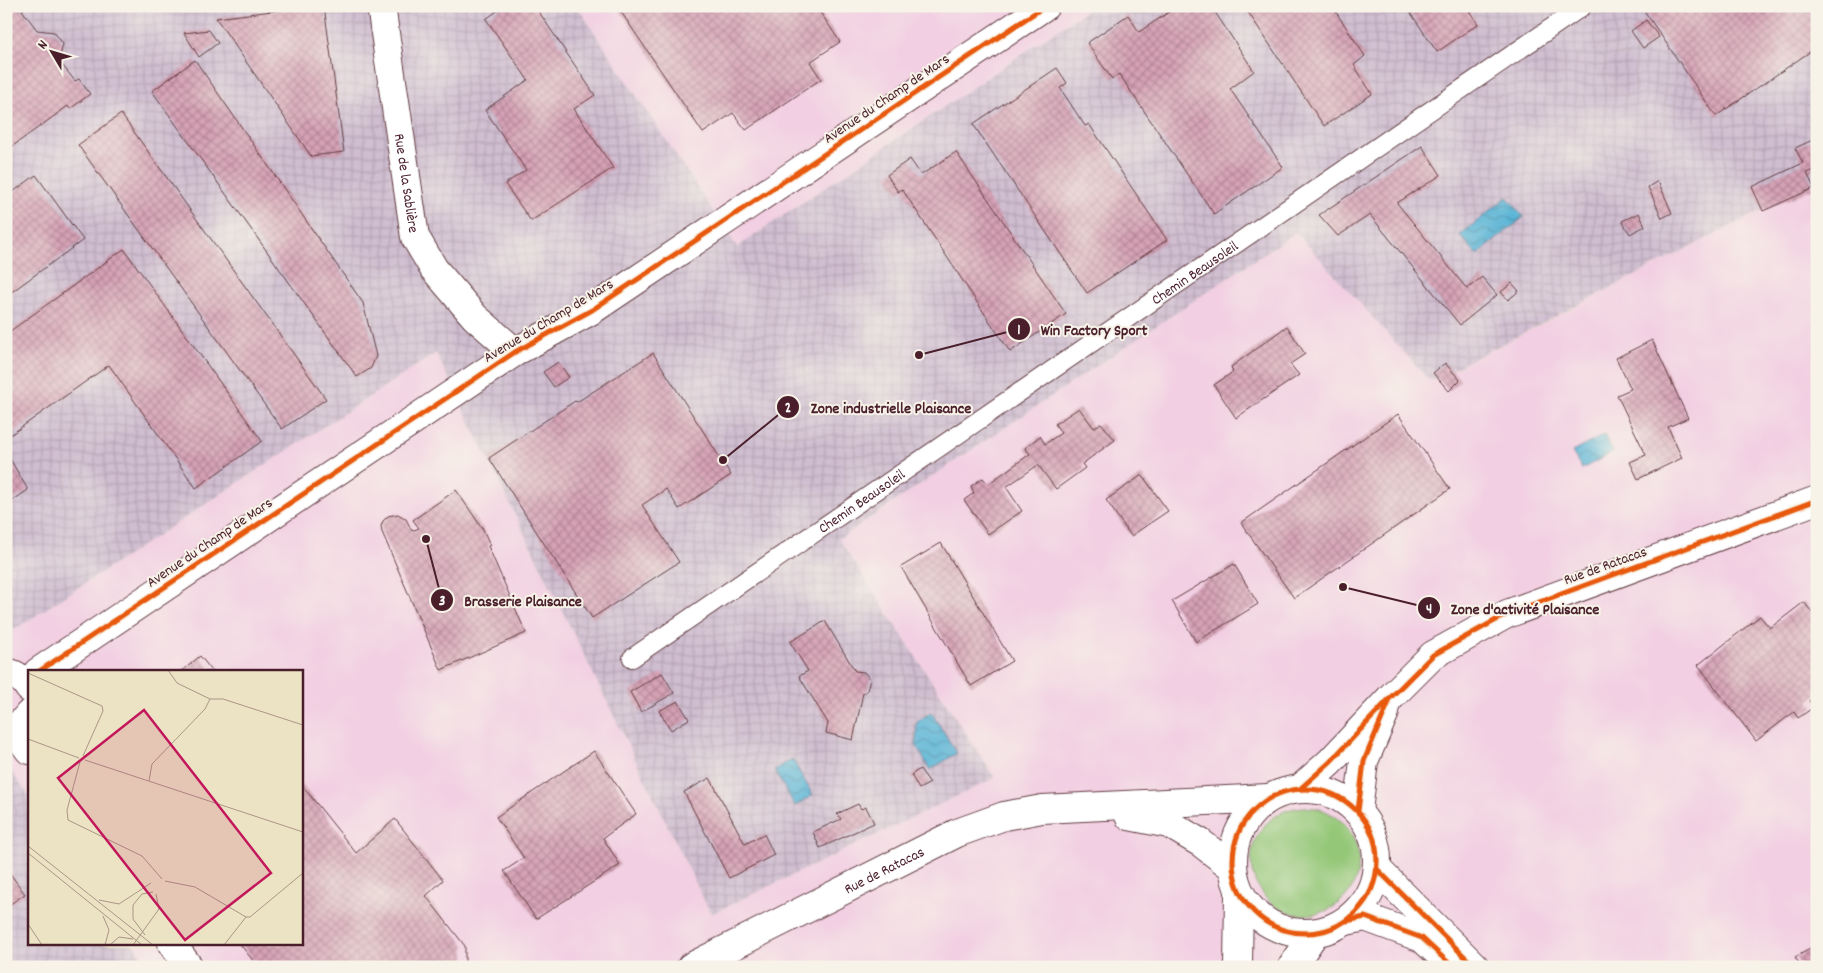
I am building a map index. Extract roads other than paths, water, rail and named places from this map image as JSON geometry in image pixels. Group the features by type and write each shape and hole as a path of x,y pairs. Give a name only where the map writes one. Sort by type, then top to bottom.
{"street":[{"name":"Rue de la Sablière","path":"381,6 414,236 434,269 475,317 515,352"},
{"name":"Avenue du Champ de Mars","path":"37,670 515,352 592,310 1045,6"},
{"name":"Rue de Ratacas","path":"1301,788 1330,762 1433,655 1507,614 1817,500"},
{"name":"Rue de Ratacas","path":"1358,811 1364,761 1392,696"},
{"path":"1238,967 1239,893 1232,867 1235,839 1268,798 1301,788 1332,793 1358,811 1369,827 1376,848 1377,869 1368,896 1346,921"},
{"name":"Rue de Ratacas","path":"690,967 957,833 1004,816 1042,809 1268,798"},
{"name":"Rue de Ratacas","path":"1088,808 1169,824 1201,843 1232,867"},
{"path":"1377,869 1475,967"},
{"path":"1239,893 1256,916 1277,928 1315,933 1346,921 1365,917 1422,938 1453,967"},
{"path":"1292,967 1315,933"},
{"path":"173,946 189,967"}],"lane":[{"name":"Chemin Beausoleil","path":"632,658 1583,6"}],"water":[{"path":"1507,197 1524,217 1477,255 1460,235"},
{"path":"1604,435 1613,452 1582,469 1572,452"},
{"path":"931,712 957,753 930,770 916,745 917,722"},
{"path":"792,759 813,795 795,806 774,770"}],"place":[{"name":"Win Factory Sport","path":"919,355"},
{"name":"Zone industrielle Plaisance","path":"723,460"},
{"name":"Brasserie Plaisance","path":"426,539"},
{"name":"Zone d'activité Plaisance","path":"1343,587"}]}
